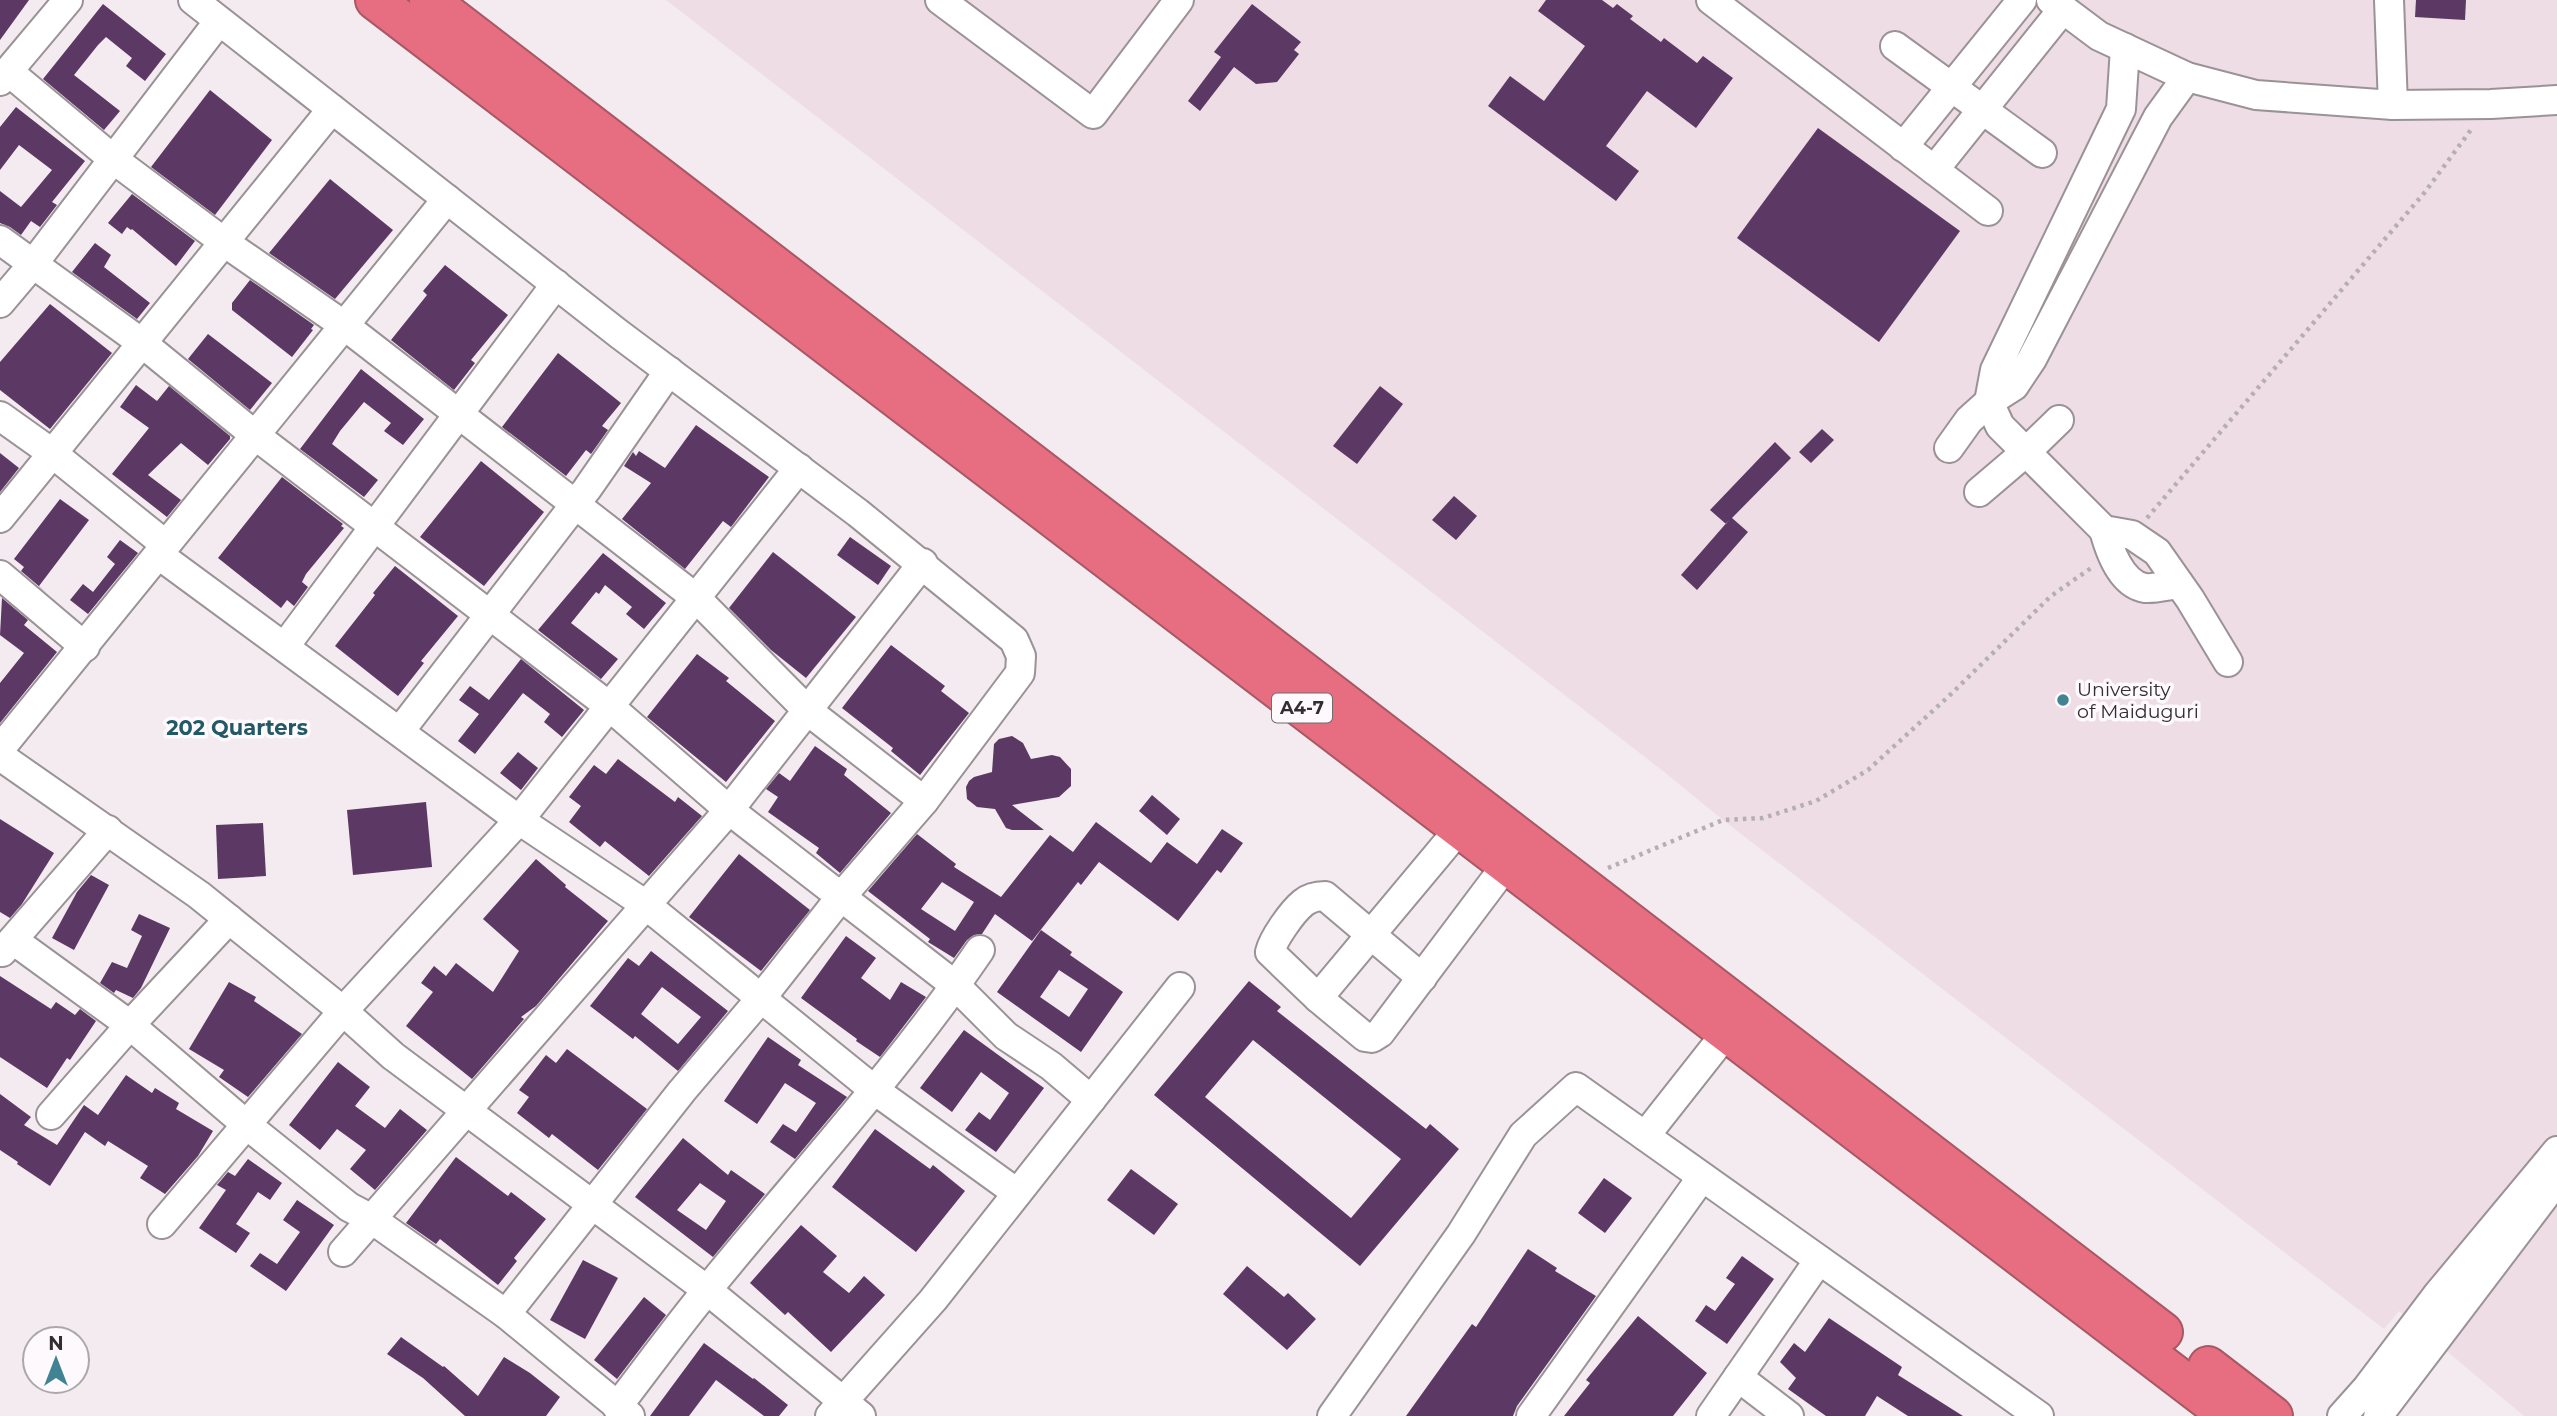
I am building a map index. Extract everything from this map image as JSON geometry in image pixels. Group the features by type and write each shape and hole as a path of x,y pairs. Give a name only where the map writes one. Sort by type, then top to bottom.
{"highway":[{"name":"A4-7","path":"375,0 2229,1416"},
{"name":"A4-7","path":"429,0 2273,1416"}],"street":[{"path":"68,0 4,76 224,242 345,326 576,503 696,598 808,712 924,800"},
{"path":"193,0 556,284 923,563 1014,640 1021,656 1020,673 924,800 682,1091 506,1314"},
{"path":"940,0 1093,114 1179,0"},
{"path":"1711,0 1988,211"},
{"path":"1903,147 2022,0"},
{"path":"2389,0 2393,105"},
{"path":"1934,170 1982,109 2057,4 2099,36 2187,77 2256,95 2393,105 2557,100"},
{"path":"0,303 33,264 219,21"},
{"path":"1895,46 2042,153"},
{"path":"2125,48 2121,109 1995,370 1989,402 2000,426 2107,542 2128,578 2144,588 2179,584"},
{"path":"1949,448 1969,420 1989,402 2014,386 2032,359 2158,117 2187,77"},
{"path":"0,518 332,109"},
{"path":"0,748 85,647 447,199"},
{"path":"0,240 142,343 256,436 609,706 729,810 956,986 1006,1036 1051,1066 1091,1100"},
{"path":"285,646 556,284"},
{"path":"400,731 576,503 669,371"},
{"path":"0,416 52,453 163,550 285,646 519,820 646,905 873,1089 1017,1193"},
{"path":"1979,492 2059,420"},
{"path":"162,1224 343,1011 519,820 799,468"},
{"path":"2107,542 2132,535 2157,552 2228,662"},
{"path":"343,1252 465,1109 512,1061 729,810 923,563"},
{"path":"0,575 85,647"},
{"path":"0,756 199,895 343,1011 393,1056 707,1290 844,1411 1180,987"},
{"path":"1318,998 1460,828"},
{"path":"108,830 7,947 130,1025 248,1126 349,1207 506,1314 624,1411 707,1290 956,986 980,950"},
{"path":"1422,978 1325,897 1303,903 1272,942 1270,952 1318,998 1365,1037 1372,1038 1381,1033 1507,864"},
{"path":"51,1115 229,919"},
{"path":"1645,1136 1727,1032"},
{"path":"1332,1416 1461,1234 1523,1135 1576,1087 2039,1416"},
{"path":"2342,1416 2367,1388 2438,1294 2557,1151"},
{"path":"1531,1416 1702,1177"},
{"path":"2378,1416 2557,1181"},
{"path":"1711,1416 1819,1260"},
{"path":"1738,1377 1789,1416"}],"path":[{"path":"2132,535 2425,192 2491,104"},
{"path":"1577,882 1723,820 1762,818 1816,801 1868,770 2107,542"}],"shaded area":[{"name":"University of Maiduguri","path":"666,0 2557,0 2557,1416 2524,1416 2399,1311 2384,1329"}],"building":[{"path":"0,0 29,0 0,40"},
{"path":"1546,0 1602,0 1613,8 1617,4 1633,16 1630,19 1661,42 1664,38 1697,63 1703,56 1733,78 1696,128 1647,91 1606,146 1639,171 1616,201 1488,106 1510,76 1544,101 1585,46 1538,11"},
{"path":"2416,0 2466,0 2465,20 2415,17"},
{"path":"103,4 166,54 145,81 126,66 132,58 106,37 98,45 74,75 120,111 104,130 43,79"},
{"path":"1252,4 1301,42 1294,50 1299,54 1277,82 1256,84 1234,67 1200,111 1188,101 1221,57 1214,52"},
{"path":"210,90 272,140 215,215 151,167"},
{"path":"16,107 85,161 52,202 57,205 40,227 31,221 21,235 0,223 0,191 21,207 52,170 19,145 0,170 0,127"},
{"path":"1818,128 1960,231 1879,342 1737,238"},
{"path":"330,179 393,230 335,299 269,253"},
{"path":"132,194 195,241 176,266 132,229 127,227 122,234 108,223"},
{"path":"95,243 111,255 104,267 150,303 137,319 72,272"},
{"path":"445,265 508,315 471,360 475,363 454,390 391,340 427,295 423,291"},
{"path":"250,280 314,325 292,357 232,310 232,303"},
{"path":"50,304 112,353 50,429 0,390 0,362"},
{"path":"208,334 272,383 250,410 188,359"},
{"path":"558,353 621,403 602,426 608,430 591,454 586,450 566,476 502,427"},
{"path":"361,369 424,419 403,445 384,431 391,423 364,402 340,431 332,444 378,480 364,497 300,449"},
{"path":"136,385 157,401 169,386 230,436 208,465 181,443 148,475 181,500 167,517 112,474 149,428 120,407"},
{"path":"1380,386 1403,404 1357,464 1333,446"},
{"path":"696,425 769,477 731,527 723,521 685,569 622,519 651,483 624,466 633,452 636,456 639,451 665,468"},
{"path":"1822,429 1834,440 1811,463 1799,452"},
{"path":"1775,442 1791,458 1732,518 1748,532 1697,590 1681,575 1726,524 1710,510"},
{"path":"0,453 19,468 0,492"},
{"path":"481,461 544,512 484,586 420,537"},
{"path":"282,477 343,524 341,526 344,528 306,574 302,582 308,587 294,606 287,600 281,608 218,558"},
{"path":"1454,496 1477,516 1456,540 1432,520"},
{"path":"60,499 89,520 39,586 47,593 21,571 24,567 14,559"},
{"path":"850,537 891,566 878,585 837,555"},
{"path":"120,540 138,553 88,614 70,600 83,584 93,592 115,564 107,557"},
{"path":"773,552 856,617 806,678 771,650 729,608"},
{"path":"603,553 666,603 644,629 626,614 632,607 605,585 599,594 596,592 571,623 618,659 601,679 538,630"},
{"path":"395,566 458,616 421,661 424,663 398,696 335,646"},
{"path":"2,598 28,620 24,625 57,652 0,723 0,683 24,653 0,635"},
{"path":"891,645 945,686 941,691 969,713 920,775 891,751 893,748 842,708"},
{"path":"697,654 729,678 726,681 775,721 726,782 647,717"},
{"path":"521,659 584,710 562,737 544,722 550,714 523,693 475,754 458,741 479,714 459,700 470,686 489,700"},
{"path":"1012,736 1023,743 1031,759 1052,755 1060,757 1071,769 1071,786 1059,797 1012,805 1044,830 1006,828 995,809 977,807 967,799 966,787 969,781 992,772 994,744 999,739"},
{"path":"815,746 847,769 844,775 891,813 840,873 816,853 819,848 768,812 778,797 766,789 779,773 790,781"},
{"path":"518,752 538,768 521,790 500,773"},
{"path":"618,759 675,802 678,797 702,816 649,876 605,841 600,847 569,822 581,806 569,797 594,765 606,774"},
{"path":"1152,795 1180,819 1167,835 1139,811"},
{"path":"426,802 432,867 353,875 347,810"},
{"path":"0,819 54,853 10,918 0,912"},
{"path":"1096,822 1151,863 1167,842 1197,864 1222,829 1243,843 1221,873 1217,870 1178,921 1099,862 1081,885 1078,882 1032,941 995,914 982,934 967,940 954,958 928,942 930,939 868,891 917,834 956,864 954,867 1001,897 1050,835 1073,852","holes":["942,882 974,902 955,931 921,909"]},
{"path":"263,823 266,876 218,879 216,825"},
{"path":"739,854 810,910 761,971 689,917"},
{"path":"536,859 566,885 565,887 608,921 536,1006 521,1017 524,1019 472,1079 406,1026 433,992 421,983 434,966 446,976 456,963 493,992 519,951 483,919"},
{"path":"91,875 109,885 74,950 52,938 77,892"},
{"path":"139,914 170,928 141,988 133,998 116,990 114,993 100,983 112,962 127,968 142,936 131,930"},
{"path":"1041,930 1072,952 1070,955 1123,992 1081,1052 997,992","holes":["1059,970 1088,989 1069,1017 1040,997"]},
{"path":"846,936 876,958 861,978 890,1000 901,982 926,997 880,1057 801,998"},
{"path":"651,951 728,1011 678,1071 635,1036 633,1039 590,1006 628,958 639,966","holes":["662,987 701,1017 678,1044 641,1014"]},
{"path":"0,976 51,1009 56,1002 75,1015 80,1009 96,1021 47,1088 0,1057"},
{"path":"1249,981 1281,1007 1277,1011 1426,1129 1430,1124 1459,1149 1360,1266 1154,1095","holes":["1253,1040 1401,1159 1351,1218 1205,1097"]},
{"path":"229,982 256,997 254,1001 302,1034 248,1097 219,1077 224,1070 189,1049"},
{"path":"964,1030 1044,1088 996,1152 965,1130 979,1112 990,1120 1009,1093 981,1072 952,1112 920,1088"},
{"path":"768,1037 801,1060 798,1065 847,1097 795,1159 770,1142 783,1124 796,1132 816,1103 785,1083 757,1124 724,1101"},
{"path":"567,1049 647,1109 598,1170 552,1134 549,1138 517,1113 529,1097 519,1090 546,1055 556,1063"},
{"path":"338,1062 370,1087 355,1106 385,1128 400,1109 427,1130 375,1190 350,1169 366,1150 337,1129 320,1150 289,1125"},
{"path":"126,1075 152,1093 155,1088 179,1103 176,1109 213,1131 198,1156 165,1194 140,1178 148,1166 108,1141 105,1146 85,1132 50,1186 0,1150 0,1094 31,1117 24,1125 57,1145 84,1105 98,1115"},
{"path":"875,1129 930,1169 933,1165 965,1191 916,1252 832,1187"},
{"path":"683,1138 728,1175 731,1170 765,1194 713,1257 635,1197","holes":["700,1183 726,1201 706,1230 677,1210"]},
{"path":"456,1157 508,1196 511,1192 546,1219 514,1258 517,1261 498,1285 440,1239 436,1244 406,1223"},
{"path":"248,1159 282,1183 270,1200 258,1192 236,1224 250,1233 236,1253 199,1228 226,1190 217,1185 228,1172 235,1176"},
{"path":"1131,1169 1178,1204 1154,1235 1107,1200"},
{"path":"1604,1178 1632,1198 1605,1233 1578,1213"},
{"path":"297,1200 334,1225 286,1291 250,1266 260,1253 277,1264 300,1232 283,1220"},
{"path":"801,1225 837,1256 823,1272 849,1293 864,1276 885,1295 831,1352 788,1312 785,1315 750,1283"},
{"path":"1528,1249 1557,1268 1555,1271 1596,1296 1517,1406 1513,1416 1406,1416 1472,1324 1476,1327"},
{"path":"1742,1256 1774,1279 1727,1344 1695,1321 1706,1305 1715,1311 1735,1284 1726,1278"},
{"path":"583,1260 618,1278 585,1339 550,1320"},
{"path":"1247,1266 1284,1297 1288,1293 1316,1319 1287,1350 1223,1294"},
{"path":"644,1297 666,1315 617,1379 594,1360"},
{"path":"1638,1316 1707,1373 1673,1416 1564,1416 1590,1383 1586,1380"},
{"path":"1829,1318 1902,1367 1898,1375 1963,1416 1908,1416 1877,1396 1865,1416 1826,1416 1788,1389 1796,1378 1780,1362 1794,1343 1805,1352"},
{"path":"401,1337 444,1366 478,1396 504,1357 560,1397 546,1416 465,1416 423,1378 387,1354"},
{"path":"704,1343 788,1405 779,1416 764,1416 716,1380 689,1416 650,1416"}],"place":[{"name":"University of Maiduguri","path":"2063,700"}],"district":[{"name":"202 Quarters","path":"237,728"}]}
